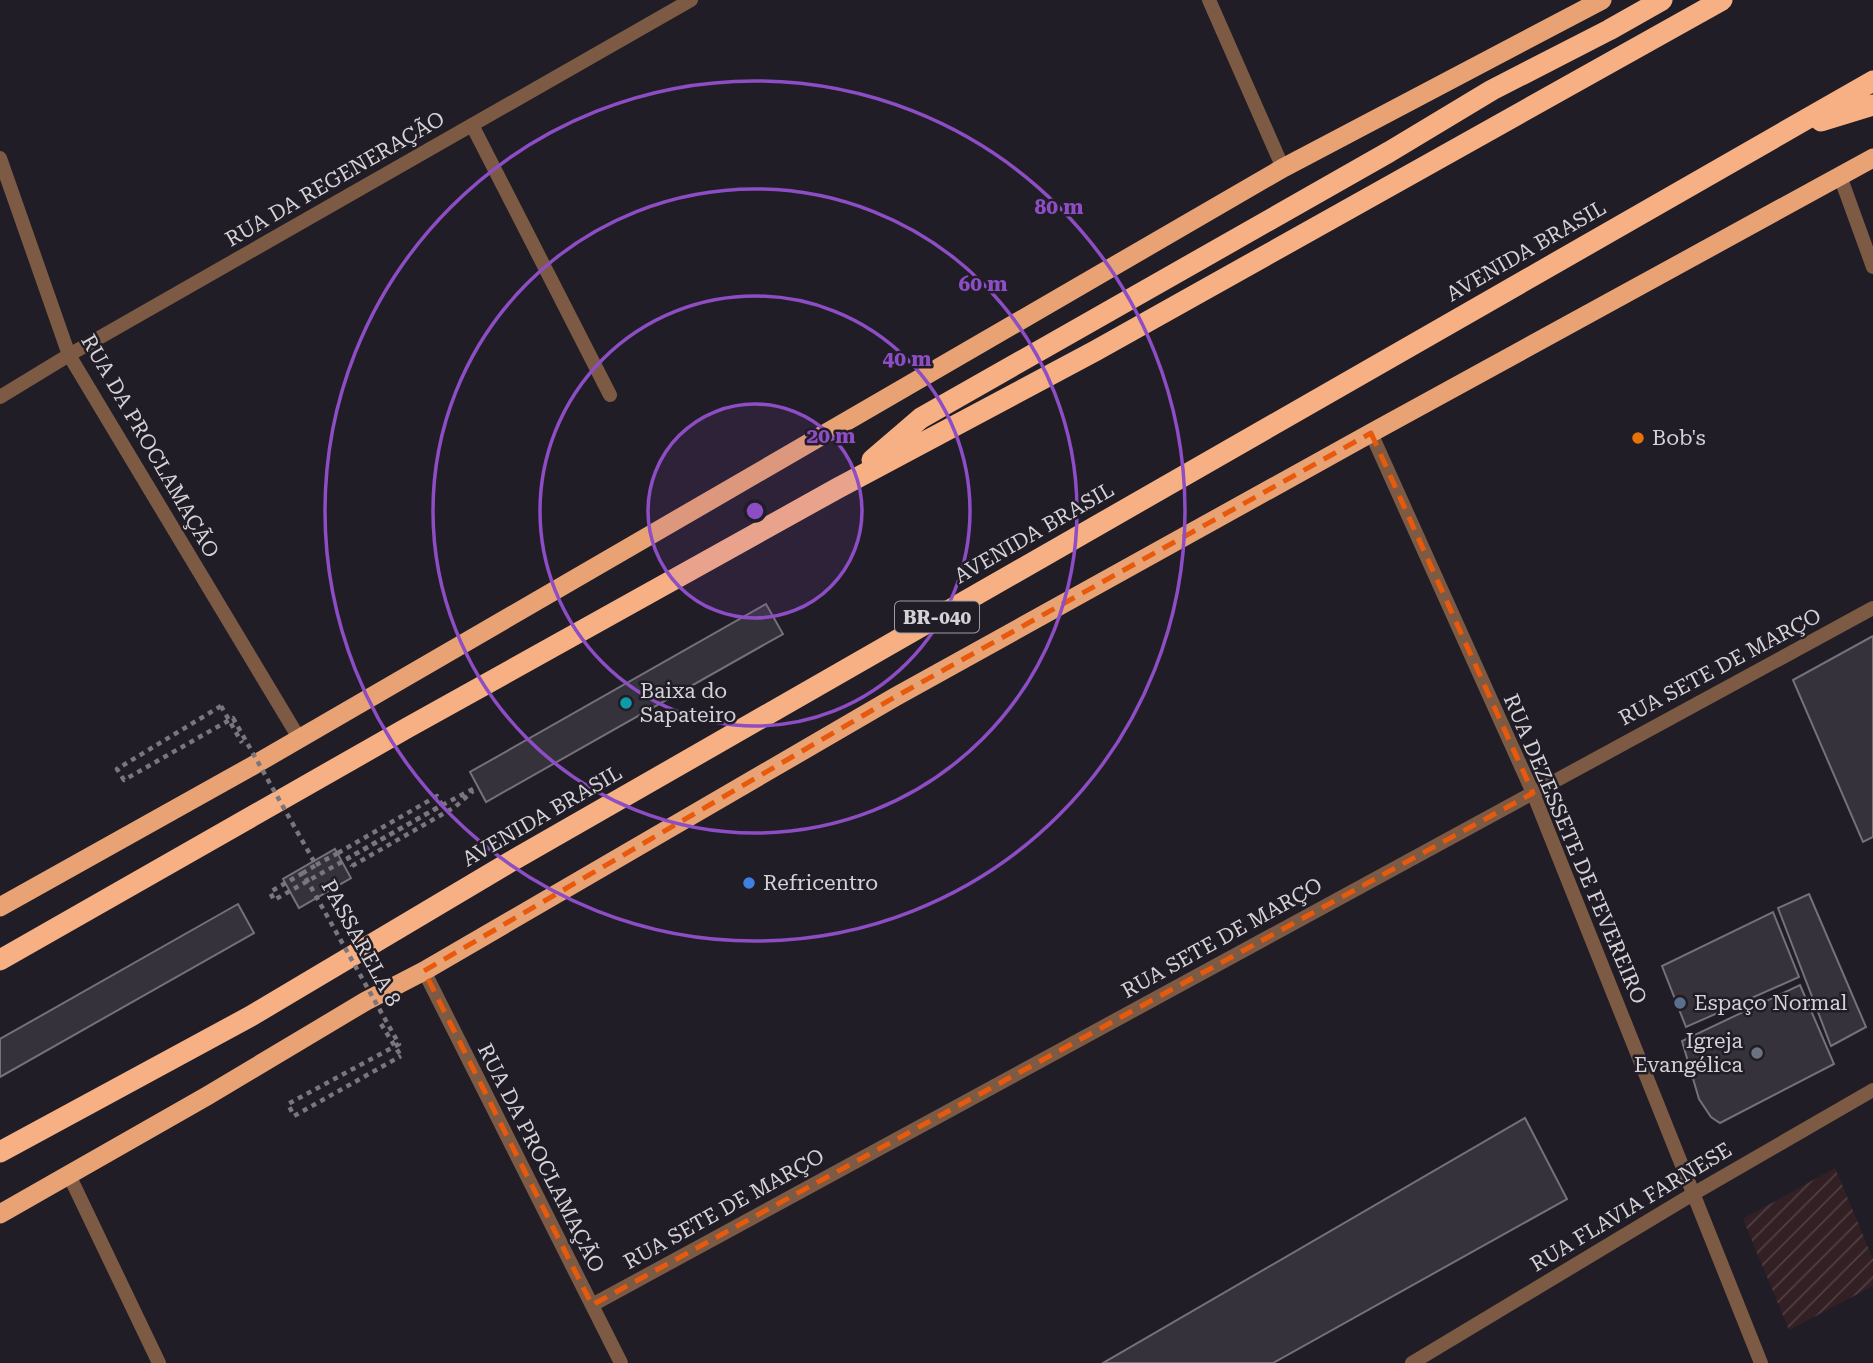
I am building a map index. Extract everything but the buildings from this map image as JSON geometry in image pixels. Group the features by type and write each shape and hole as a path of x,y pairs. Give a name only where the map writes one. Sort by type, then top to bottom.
{"highway":[{"path":"0,907 254,765 1283,168 1602,0"},
{"path":"838,488 921,418 1389,152 1492,90 1662,0"},
{"path":"0,960 407,728 838,488 1095,351 1722,0"},
{"name":"AVENIDA BRASIL","path":"0,1152 251,1016 510,862 1873,82"},
{"path":"1779,134 1873,105"},
{"path":"0,1214 895,697 1873,158"}],"street":[{"name":"RUA DA REGENERAÇÃO","path":"0,397 691,0"},
{"path":"1209,0 1283,168"},
{"path":"472,125 610,395"},
{"name":"RUA DA PROCLAMAÇÃO","path":"0,158 69,355 299,738"},
{"path":"1840,176 1873,267"},
{"name":"RUA DEZESSETE DE FEVEREIRO","path":"1371,433 1532,793 1761,1363"},
{"name":"RUA SETE DE MARÇO","path":"592,1305 1873,608"},
{"name":"RUA DA PROCLAMAÇÃO","path":"424,971 621,1363"},
{"name":"RUA FLAVIA FARNESE","path":"1412,1363 1693,1194 1873,1090"},
{"path":"69,1175 159,1363"}],"path":[{"name":"PASSARELA 8","path":"254,765 221,706 117,769 124,780 233,718 316,865 303,873 400,1044 289,1104 294,1116 401,1056 366,1001"},
{"path":"303,873 270,892 274,900 448,802 477,787 455,807 352,866 348,858 442,804 437,796 316,865"}],"highlighted area":[{"path":"1371,433 1533,793 592,1305 424,971 895,697"}],"shaded area":[{"path":"1835,1168 1873,1259 1873,1286 1789,1330 1743,1219"}],"place":[{"name":"Bob's","path":"1638,438"},
{"name":"Baixa do Sapateiro","path":"626,703"},
{"name":"Refricentro","path":"749,883"},
{"name":"Espaço Normal","path":"1680,1003"},
{"name":"Igreja Evangélica","path":"1757,1053"}]}
